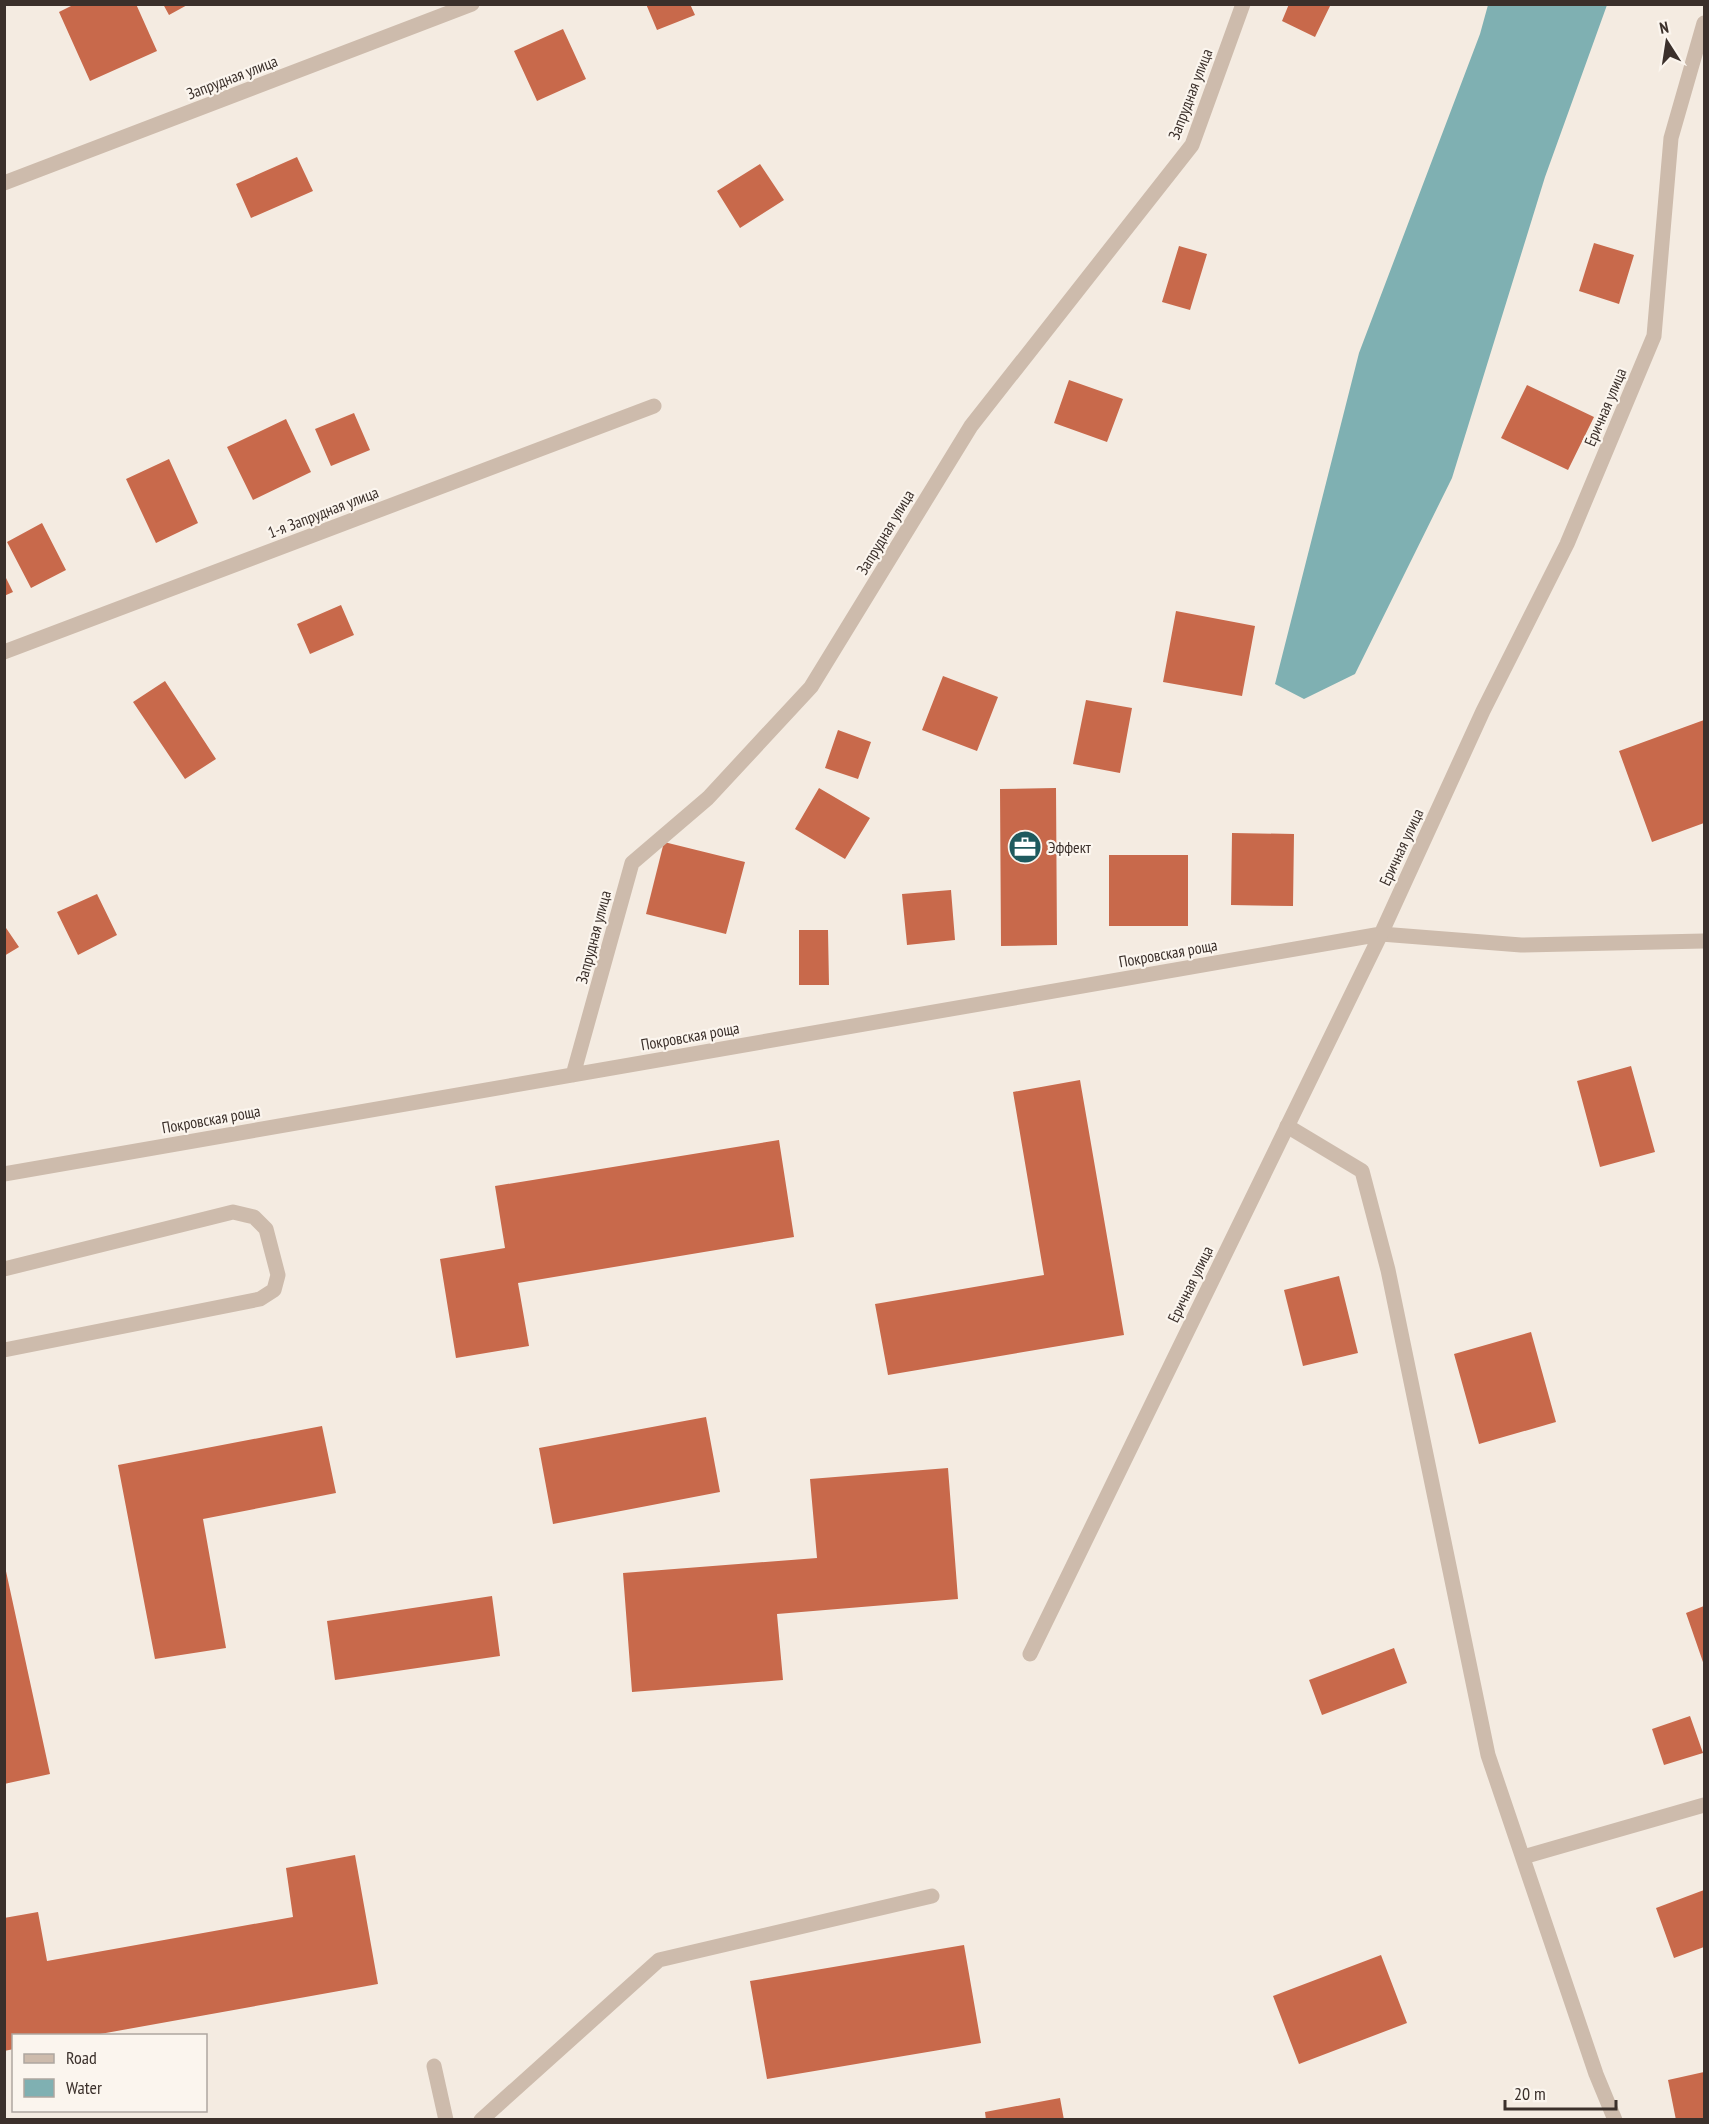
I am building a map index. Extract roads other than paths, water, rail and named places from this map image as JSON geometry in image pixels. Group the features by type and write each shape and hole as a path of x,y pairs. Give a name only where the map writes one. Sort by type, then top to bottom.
{"street":[{"name":"Запрудная улица","path":"4,183 472,4"},
{"name":"Запрудная улица","path":"573,1075 632,863 708,798 812,687 971,426 1192,146 1243,4"},
{"name":"Еричная улица","path":"1030,1654 1381,934 1484,711 1567,544 1654,336 1671,138 1704,23"},
{"name":"1-я Запрудная улица","path":"4,652 654,406"},
{"name":"Покровская роща","path":"4,1174 1381,934 1521,945 1704,941"},
{"path":"1287,1126 1362,1171 1389,1270 1488,1755 1596,2074 1615,2120"},
{"path":"4,1269 233,1212 254,1217 266,1229 278,1275 274,1290 260,1299 4,1350"},
{"path":"1522,1857 1704,1805"},
{"path":"482,2120 659,1959 932,1896"},
{"path":"434,2066 446,2120"}],"water":[{"path":"1488,5 1607,5 1545,177 1452,478 1355,674 1304,699 1275,684 1359,353 1480,34"}],"place":[{"name":"Эффект","path":"1025,847"}]}
